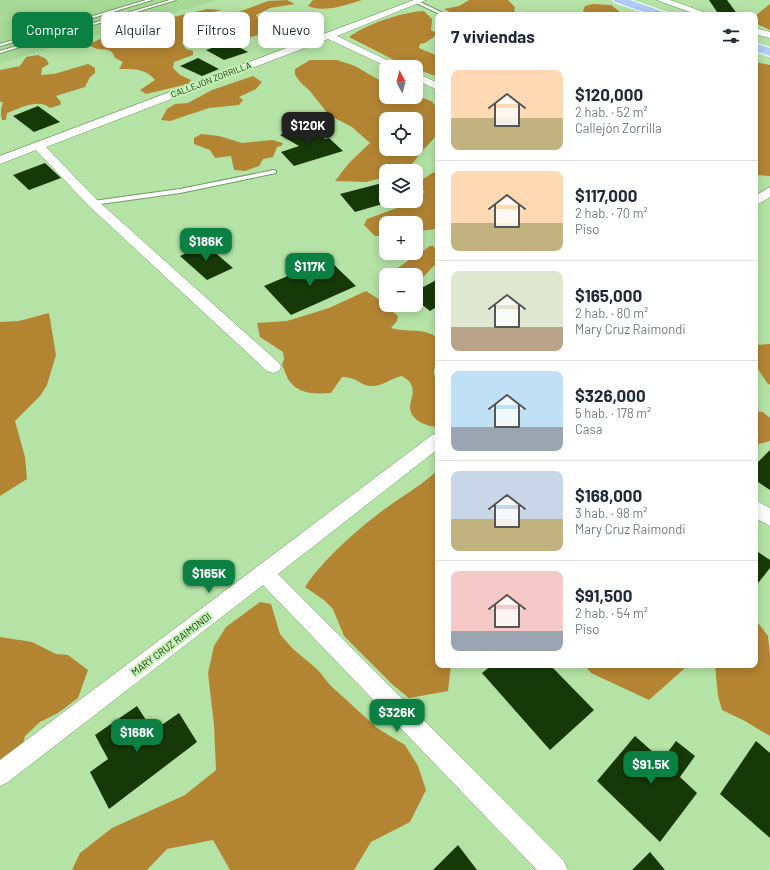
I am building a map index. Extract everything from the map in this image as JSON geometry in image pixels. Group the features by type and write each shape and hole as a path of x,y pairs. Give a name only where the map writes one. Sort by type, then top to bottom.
{"main road":[{"path":"619,0 654,12"},
{"path":"758,47 770,52"}],"street":[{"path":"646,9 662,0 698,12"},
{"name":"CALLEJÓN ZORRILLA","path":"0,160 419,1"},
{"path":"758,31 770,35"},
{"path":"328,35 381,60"},
{"path":"423,80 435,86"},
{"path":"38,145 93,203 273,367"},
{"path":"758,200 770,191"},
{"name":"MARY CRUZ RAIMONDI","path":"0,774 435,442"},
{"path":"758,510 770,518"},
{"path":"264,573 555,870"}],"lane":[{"path":"0,46 150,0"},
{"path":"0,52 174,0"},
{"path":"419,1 439,12"},
{"path":"93,203 180,192 274,172"}],"shaded area":[{"path":"0,0 217,0 175,12 101,12 101,34 93,36 93,12 12,12 12,48 52,48 0,63"},
{"path":"287,0 295,4 270,8 262,12 258,12 256,15 258,18 258,35 250,37 250,12 239,12 268,1"},
{"path":"313,0 362,0 335,8 321,9 308,6"},
{"path":"469,0 508,0 515,7 514,11 516,12 450,12 444,9 459,6"},
{"path":"593,4 611,5 620,12 584,12 583,11 585,6"},
{"path":"770,4 770,30 758,24 758,14"},
{"path":"208,9 221,10 213,12 195,12"},
{"path":"424,11 432,19 431,30 435,32 435,36 425,43 420,44 419,48 435,55 435,76 423,72 423,60 394,60 349,37 375,23 406,14"},
{"path":"183,15 183,48 193,51 193,55 174,62 173,68 180,75 191,80 188,84 146,94 140,90 155,80 151,76 139,70 119,69 123,62 115,58 112,52 93,47 93,42 101,39 101,48 175,48 175,17"},
{"path":"38,55 46,59 49,64 42,68 41,75 54,74 88,64 95,68 95,73 90,77 85,87 56,96 61,102 60,105 50,108 40,104 29,105 7,113 6,120 2,120 1,111 3,102 0,102 0,70 20,66 26,57"},
{"path":"310,60 337,60 355,66 379,80 379,104 423,104 423,98 431,101 435,105 435,137 423,150 423,112 379,112 379,156 418,156 412,164 379,164 379,179 366,182 335,181 349,163 370,143 352,127 329,115 309,90 295,75 295,69"},
{"path":"758,63 770,65 770,176 758,175"},
{"path":"253,76 262,82 256,89 239,97 243,100 239,105 209,108 170,121 161,120 167,109 175,104 188,103 212,90"},
{"path":"201,134 219,136 242,143 272,140 283,143 281,146 277,147 273,157 263,159 259,166 245,171 234,170 231,156 215,158 210,150 194,144 194,138"},
{"path":"434,172 435,229 423,230 423,216 379,216 379,236 375,236 364,225 367,219 397,208 423,208 423,194 425,192 423,190 423,179"},
{"path":"430,246 433,246 435,248 435,265 423,277 423,268 397,268 409,260 423,260 423,251"},
{"path":"366,291 379,299 379,312 393,312 398,316 397,321 391,328 427,332 435,336 435,426 420,422 413,415 410,406 413,393 412,387 410,382 402,376 376,386 368,386 351,378 342,377 331,393 313,393 302,391 297,388 288,379 282,365 284,359 283,352 260,337 257,323 287,321 329,308"},
{"path":"49,313 56,355 47,385 40,396 15,421 25,457 27,479 0,496 0,322 19,321"},
{"path":"770,344 770,385 758,369 758,345"},
{"path":"758,411 763,412 770,418 770,441 758,444"},
{"path":"435,472 435,668 451,668 448,691 409,698 393,685 344,636 333,609 324,600 305,587 332,555 355,533 378,514"},
{"path":"260,602 271,604 280,634 292,648 318,670 330,685 377,728 405,745 418,766 426,790 410,822 371,842 354,870 230,870 213,840 167,849 147,870 72,870 80,853 112,828 185,795 216,770 214,725 208,673 214,646 226,627"},
{"path":"758,623 768,636 770,655 770,736 745,721 722,710 718,696 715,668 758,668"},
{"path":"0,637 32,642 56,654 68,655 88,670 78,698 58,713 40,722 25,736 21,751 0,766"},
{"path":"587,668 685,668 649,700 591,673"}],"building":[{"path":"709,0 727,0 736,12 717,12"},
{"path":"212,48 240,48 248,52 224,60 206,50"},
{"path":"198,58 219,69 202,76 180,66"},
{"path":"38,106 60,122 34,132 13,116"},
{"path":"302,125 325,139 329,138 343,151 294,166 281,152 299,146 280,135"},
{"path":"45,163 61,178 29,190 13,175"},
{"path":"379,184 379,205 355,212 340,194"},
{"path":"205,244 233,268 207,280 180,256"},
{"path":"328,259 356,286 291,315 264,286"},
{"path":"435,281 435,308 430,311 423,306 423,287"},
{"path":"770,450 770,490 758,482 758,462"},
{"path":"758,552 770,560 770,568 758,583"},
{"path":"488,668 553,668 594,710 550,750 482,673"},
{"path":"137,706 153,731 179,713 197,742 109,809 90,772 108,759 95,735"},
{"path":"635,736 662,760 676,741 695,756 680,777 697,793 660,842 597,781"},
{"path":"756,741 770,753 770,838 720,794"},
{"path":"458,845 477,870 433,870"},
{"path":"650,852 665,870 632,870"}]}
